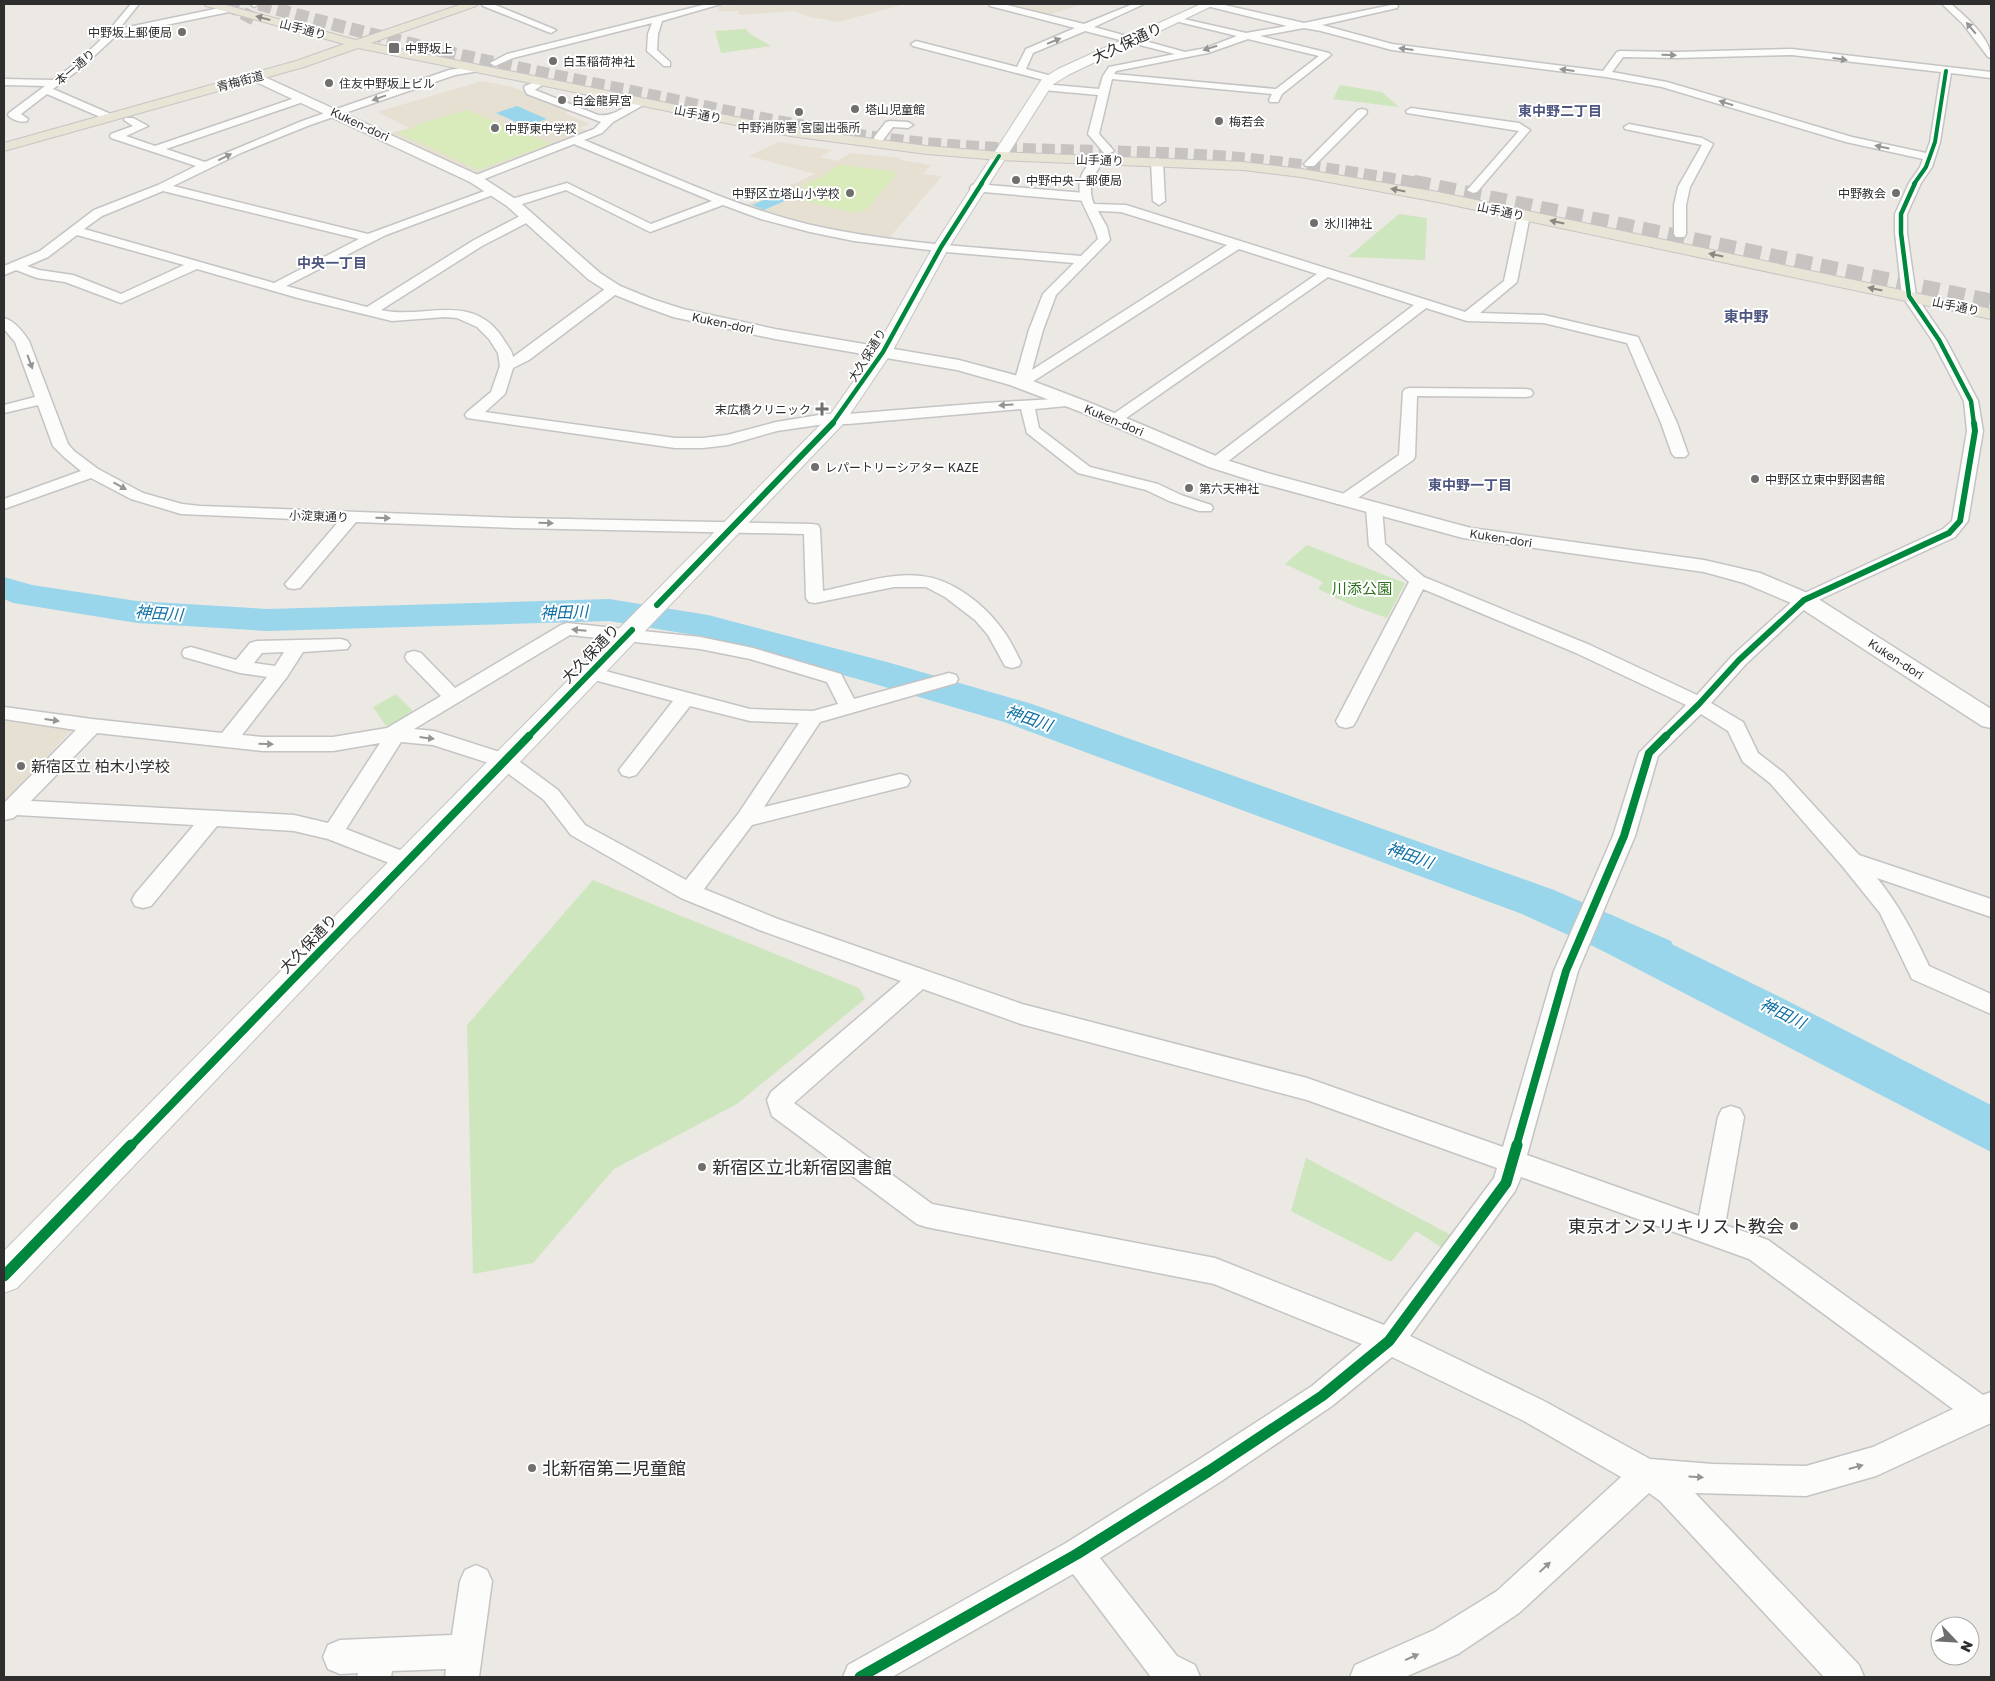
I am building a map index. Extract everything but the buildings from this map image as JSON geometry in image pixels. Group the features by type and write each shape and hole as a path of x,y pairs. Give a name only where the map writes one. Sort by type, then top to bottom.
{"main road":[{"name":"山手通り","path":"210,4 345,41"},
{"name":"山手通り","path":"254,4 368,39 400,53 774,130 870,144 1103,156 1243,166 1301,173 1991,300"},
{"name":"青梅街道","path":"4,136 94,110 255,68 345,41 368,39 456,4"},
{"name":"青梅街道","path":"4,147 109,116 256,77 472,4"},
{"name":"大久保通り","path":"4,1276 407,862 512,765 590,672 836,419 883,352 941,247 977,188 1047,83 1084,62 1210,4"},
{"name":"山手通り","path":"368,39 417,47 777,122 879,138 1002,151"},
{"path":"400,53 417,47"},
{"name":"山手通り","path":"1103,156 1204,154 1310,164 1472,190 1907,284 1991,314"}],"street":[{"name":"本一通り","path":"23,119 13,115 57,83 114,33 113,31 134,4"},
{"path":"486,4 551,30"},
{"path":"495,63 510,56 718,4"},
{"path":"993,4 1187,54"},
{"path":"1020,71 1028,51 1140,4"},
{"path":"1210,4 1321,28 1392,47 1606,74 1663,84 1850,140 1930,157"},
{"path":"1110,73 1208,50 1249,35 1303,25 1332,22 1394,4"},
{"path":"1946,4 1966,22 1991,55"},
{"path":"1253,14 1268,7"},
{"path":"114,33 229,9"},
{"path":"1329,12 1348,17"},
{"path":"658,19 653,34 652,50 667,64"},
{"path":"1084,62 1110,73 1276,96 1326,55 1178,19"},
{"path":"916,44 1020,71 1047,83 1104,93"},
{"path":"1606,74 1620,54 1676,55 1781,52 1991,75"},
{"path":"10,268 44,254 98,213 162,187 286,130 453,72 476,69"},
{"path":"860,1677 1076,1554 1208,1471 1322,1396 1389,1341 1506,1183 1566,971 1624,836 1649,753 1699,704 1739,660 1804,600 1929,543 1956,527 1960,521 1975,431 1971,401 1907,284 1901,234 1901,214 1915,183 1926,167 1935,142 1946,70"},
{"path":"1021,383 1036,330 1050,294 1104,240 1101,227 1089,202 1087,176 1103,156 1093,134 1110,73"},
{"name":"Kuken-dori","path":"256,77 337,113 475,179 512,203 594,276 614,289 679,313 775,334 959,364 1021,383 1072,402 1216,463 1260,478 1470,534 1704,566 1752,578 1804,600 1991,720"},
{"path":"4,82 57,83"},
{"path":"540,83 529,88 531,92 596,118 609,120"},
{"path":"46,90 109,116"},
{"path":"156,149 302,99"},
{"path":"475,179 598,131 609,120 642,103"},
{"path":"1411,111 1519,126 1525,130 1472,190"},
{"path":"1310,164 1362,112"},
{"path":"129,120 143,126 115,136 207,166"},
{"path":"879,138 890,124 908,125"},
{"path":"1629,126 1702,141 1708,144 1684,187 1680,205 1680,234"},
{"path":"576,141 753,213 842,236 1083,260"},
{"path":"1157,161 1159,201"},
{"path":"512,203 567,186 650,228 723,201"},
{"path":"162,187 370,238"},
{"path":"977,188 1122,208 1467,317 1486,319 1544,318 1633,340 1669,423 1680,454"},
{"path":"275,287 370,238 431,212 494,191"},
{"path":"1467,317 1510,282 1524,215"},
{"path":"370,311 478,243 528,217"},
{"path":"76,231 275,287 392,317 445,312 459,314 482,324 494,336 505,354 507,366 498,394 472,415 675,442 704,442 728,440 776,427 825,419 848,419 1072,402"},
{"path":"1021,383 1236,245"},
{"path":"10,268 68,278 121,300 197,264"},
{"path":"1114,420 1326,273"},
{"path":"507,366 524,357 614,289"},
{"path":"1216,463 1423,304"},
{"name":"小淀東通り","path":"4,322 22,341 42,400 61,446 92,472 137,496 181,509 517,523 812,530 815,598 884,584 922,581 949,592 985,621 995,633 1012,662"},
{"path":"1343,501 1407,457 1410,392 1526,394"},
{"path":"4,410 42,400"},
{"path":"1026,404 1032,430 1084,470 1152,487 1175,498 1205,508"},
{"path":"1975,431 1991,434"},
{"path":"4,504 92,472"},
{"path":"1374,508 1377,546 1418,581 1583,649 1699,704 1736,727 1750,757 1777,778 1888,907 1902,932 1920,972 1991,1004"},
{"path":"294,584 351,517"},
{"path":"1346,721 1418,581"},
{"path":"392,734 567,630 630,632 753,654 834,678 848,705"},
{"path":"240,667 257,647 341,645"},
{"path":"227,740 280,673 297,647"},
{"path":"192,653 240,667 280,673"},
{"path":"414,657 454,697"},
{"path":"590,672 750,715 813,717 848,705 949,679"},
{"path":"630,770 685,699"},
{"path":"4,713 92,726 263,744 333,744 392,734 434,738 512,765 551,794 578,830 690,892 770,925 1021,1014 1307,1090 1758,1249 1986,1410 1876,1461 1806,1481 1713,1479 1647,1474 1508,1602 1446,1642 1367,1677"},
{"path":"690,892 745,819 813,717"},
{"path":"8,812 92,726"},
{"path":"333,832 391,742 392,734"},
{"path":"745,819 900,780"},
{"path":"8,812 294,823 333,832 407,862"},
{"path":"143,900 211,819"},
{"path":"1850,861 1991,908"},
{"path":"920,978 780,1100 781,1108 926,1215 1216,1271 1389,1341 1534,1411 1647,1474 1670,1490 1848,1677"},
{"path":"1710,1231 1731,1117"},
{"path":"1076,1554 1165,1668 1183,1677"},
{"path":"340,1657 377,1666 464,1664 476,1581"}],"shaded area":[{"path":"905,4 838,22 810,17 795,11 738,15 738,11 718,11 719,6"},
{"path":"998,4 1083,4 1045,16"},
{"name":"中野東中学校","path":"482,81 513,87 571,111 565,113 590,124 580,128 592,132 479,175 391,133 409,128 377,112"},
{"name":"中野区立塔山小学校","path":"778,142 832,150 820,157 837,161 851,153 901,158 900,160 931,165 923,174 942,176 889,238 845,234 744,206 815,174 749,156"},
{"name":"新宿区立 柏木小学校","path":"4,721 72,730 4,802"}],"green space":[{"path":"746,29 750,34 771,46 721,53 715,31"},
{"path":"1340,85 1382,92 1399,107 1333,99"},
{"path":"467,110 551,144 478,170 398,133 417,127 413,126"},
{"path":"839,165 892,171 897,174 866,210 854,213 801,200 812,195 814,191 801,186 821,177"},
{"path":"1399,214 1427,218 1425,260 1348,257"},
{"name":"川添公園","path":"1307,545 1405,583 1387,618 1351,605 1318,589 1323,582 1285,564"},
{"path":"396,694 414,712 398,722 386,726 373,707"},
{"path":"593,880 859,988 865,999 737,1104 614,1169 533,1263 473,1274 467,1025"},
{"path":"1306,1158 1453,1236 1444,1249 1416,1231 1391,1262 1291,1211"}],"water":[{"path":"517,106 547,119 525,126 496,113"},
{"path":"786,191 798,195 764,210 752,205"},
{"path":"1610,914 1780,997 1991,1105 1991,1152 1595,947"}],"waterway":[{"name":"神田川","path":"4,587 25,595 137,612 267,620 609,610 708,626 874,671 1018,713 1538,902 1655,954"}],"tunnel":[{"path":"226,4 254,19"},
{"path":"259,4 400,41 495,63 828,131 943,145 1036,150 1160,153 1249,159 1420,184"},
{"path":"1413,183 1991,302"}],"cycle path":[{"path":"860,1677 1077,1554 1209,1471 1322,1396 1389,1341 1506,1183 1566,971 1624,836 1649,753 1699,704 1739,660 1804,600 1949,533 1956,527 1960,521 1975,431 1971,401 1939,340 1909,296 1901,233 1901,214 1915,183 1926,167 1935,142 1946,71"},
{"path":"657,605 837,419 883,352 941,247 999,156"},
{"path":"4,1276 632,630"}],"place":[{"name":"中野坂上郵便局","path":"182,32"},
{"name":"中野坂上","path":"394,48"},
{"name":"白玉稲荷神社","path":"553,61"},
{"name":"住友中野坂上ビル","path":"329,83"},
{"name":"白金龍昇宮","path":"562,100"},
{"name":"塔山児童館","path":"855,109"},
{"name":"中野消防署 宮園出張所","path":"799,112"},
{"name":"梅若会","path":"1219,121"},
{"name":"中野東中学校","path":"495,128"},
{"name":"中野中央一郵便局","path":"1016,180"},
{"name":"中野区立塔山小学校","path":"850,193"},
{"name":"中野教会","path":"1896,193"},
{"name":"氷川神社","path":"1314,223"},
{"name":"末広橋クリニック","path":"822,409"},
{"name":"レパートリーシアター KAZE","path":"815,467"},
{"name":"中野区立東中野図書館","path":"1755,479"},
{"name":"第六天神社","path":"1189,488"},
{"name":"新宿区立 柏木小学校","path":"21,766"},
{"name":"新宿区立北新宿図書館","path":"702,1167"},
{"name":"東京オンヌリキリスト教会","path":"1794,1226"},
{"name":"北新宿第二児童館","path":"532,1468"}],"district":[{"name":"東中野二丁目","path":"1560,110"},
{"name":"中央一丁目","path":"332,262"},
{"name":"東中野","path":"1746,316"},
{"name":"東中野一丁目","path":"1470,484"}]}
